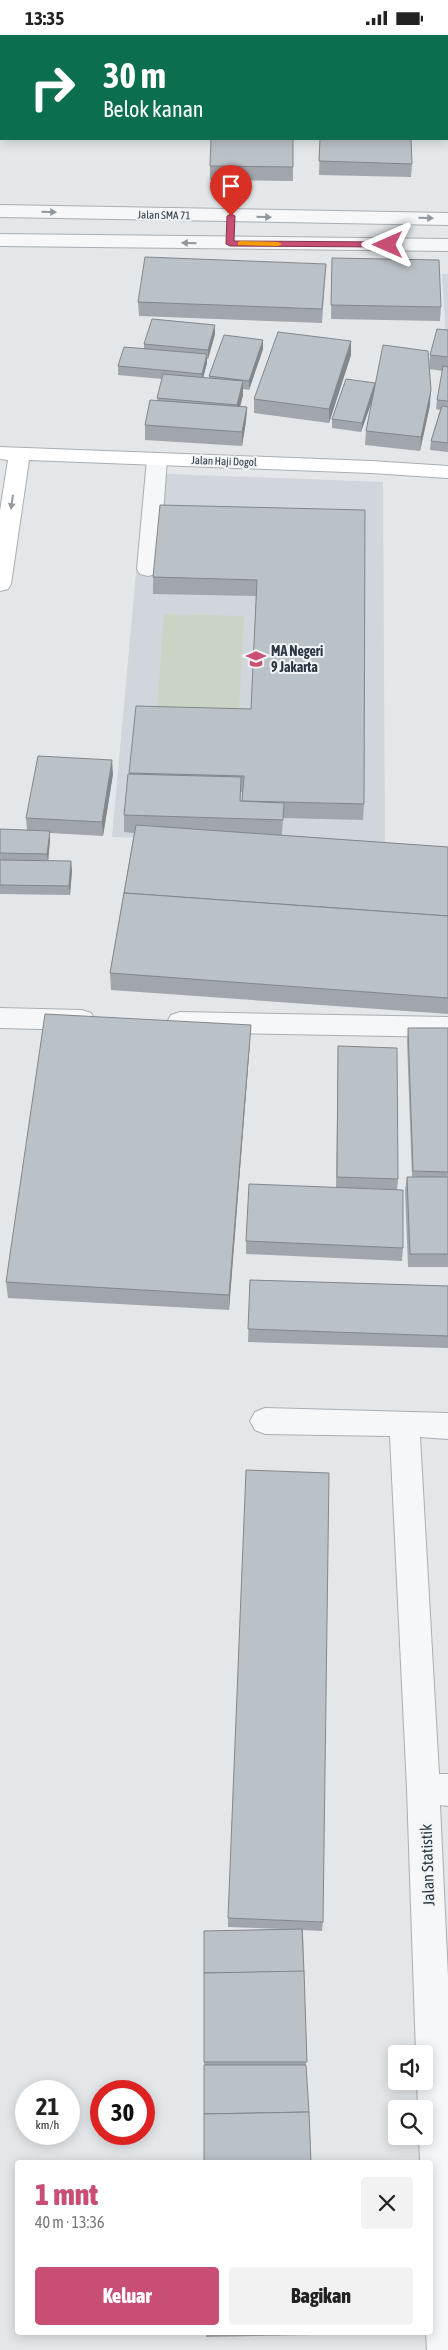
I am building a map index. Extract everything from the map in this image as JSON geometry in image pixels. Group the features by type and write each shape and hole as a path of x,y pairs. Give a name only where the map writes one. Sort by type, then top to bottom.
{"street":[{"name":"Jalan SMA 71","path":"0,211 448,219"},
{"path":"230,244 231,216"},
{"path":"0,240 448,245"},
{"path":"0,584 9,453"},
{"name":"Jalan Haji Dogol","path":"9,453 371,467 448,472"},
{"path":"148,569 157,459"},
{"path":"0,1017 108,1021"},
{"path":"157,1022 448,1027"},
{"path":"265,1421 448,1426"},
{"name":"Jalan Statistik","path":"404,1424 436,1789 446,2350"}],"shaded area":[{"path":"442,274 448,274 448,342 446,342"},
{"name":"MA Negeri 9 Jakarta","path":"145,473 383,482 385,845 112,837"}],"green space":[{"path":"164,614 244,616 239,713 157,710"}],"building":[{"path":"211,140 293,140 293,167 210,166"},
{"path":"320,140 411,140 412,164 319,161"},
{"path":"145,257 326,264 322,309 138,302"},
{"path":"332,258 439,260 441,307 331,305"},
{"path":"152,319 215,325 208,350 144,344"},
{"path":"437,329 448,330 448,357 430,355"},
{"path":"278,332 351,341 329,409 254,399"},
{"path":"224,335 263,340 249,381 209,376"},
{"path":"383,345 428,351 431,390 421,437 366,431"},
{"path":"124,347 207,354 202,374 118,366"},
{"path":"443,366 448,367 448,401 437,400"},
{"path":"163,374 243,381 237,405 157,398"},
{"path":"346,379 375,383 362,423 332,419"},
{"path":"150,400 247,407 242,432 145,425"},
{"path":"442,406 448,407 448,443 431,441"},
{"path":"160,505 365,510 364,804 242,801 244,776 129,773 136,706 251,709 257,580 153,577"},
{"path":"38,756 112,760 102,822 26,818"},
{"path":"128,774 241,777 240,801 284,803 283,820 124,815"},
{"path":"136,825 448,847 448,916 124,893"},
{"path":"0,829 50,831 47,854 0,853"},
{"path":"0,860 71,861 69,886 0,885"},
{"path":"124,893 448,916 448,998 110,973"},
{"path":"45,1014 251,1025 229,1295 6,1282"},
{"path":"408,1028 448,1028 448,1172 413,1171"},
{"path":"338,1046 397,1048 398,1179 337,1177"},
{"path":"407,1177 448,1177 448,1254 410,1254"},
{"path":"249,1184 403,1190 403,1248 246,1241"},
{"path":"250,1280 448,1286 448,1336 248,1329"},
{"path":"246,1470 329,1473 323,1922 228,1918"},
{"path":"302,1929 304,1972 204,1973 204,1931"},
{"path":"304,1971 307,2062 204,2062 204,1973"},
{"path":"204,2065 306,2065 309,2112 204,2114"},
{"path":"309,2112 311,2160 204,2160 204,2114"}],"slow traffic":[{"path":"241,244 278,244"}],"place":[{"name":"MA Negeri 9 Jakarta","path":"256,659"}],"route":[{"path":"231,216 230,244 388,245"}]}
